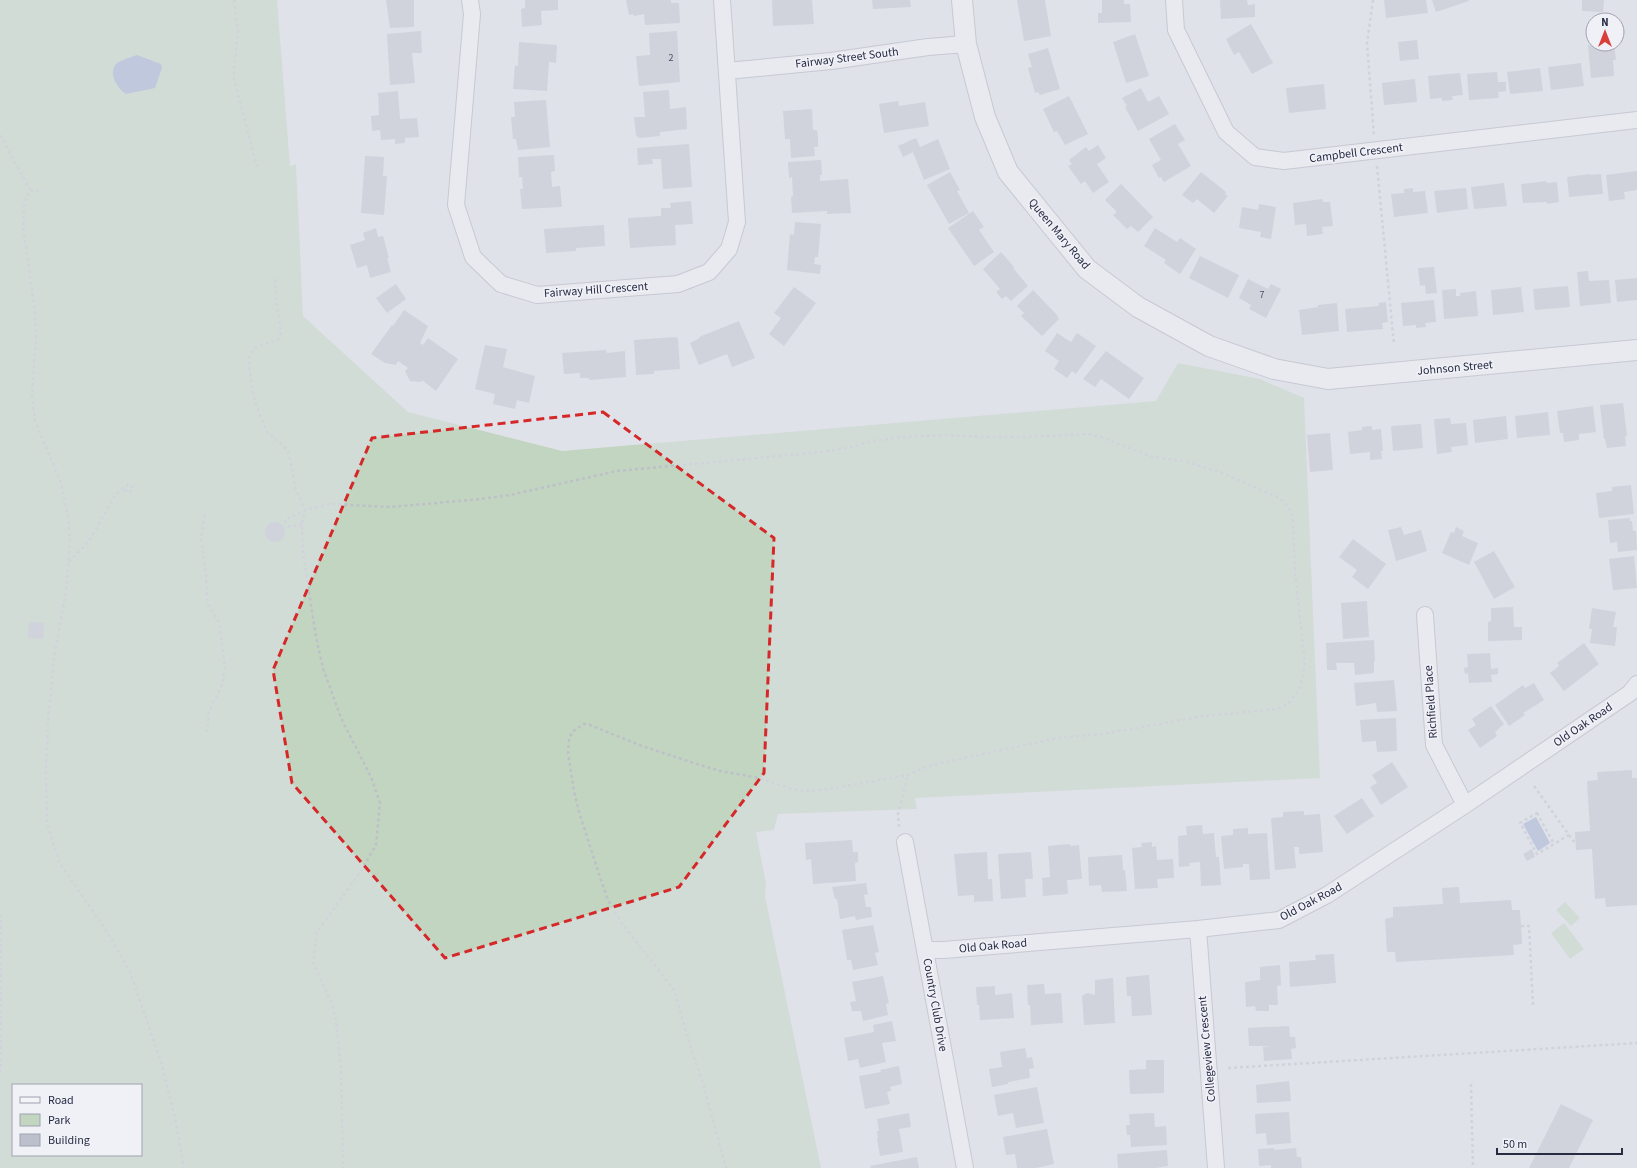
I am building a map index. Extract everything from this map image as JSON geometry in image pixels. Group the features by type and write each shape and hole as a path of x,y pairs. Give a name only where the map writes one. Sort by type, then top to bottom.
{"street":[{"name":"Fairway Hill Crescent","path":"470,0 472,14 456,205 473,257 501,284 537,295 678,284 709,272 729,249 737,222 722,0"},
{"name":"Queen Mary Road","path":"962,0 966,44 984,118 1008,172 1086,269 1138,307 1209,346 1274,370"},
{"name":"Campbell Crescent","path":"1174,0 1176,30 1226,132 1255,157 1284,161 1637,120"},
{"name":"Fairway Street South","path":"727,71 831,61 928,47 966,44"},
{"name":"Johnson Street","path":"1274,370 1328,379 1637,350"},
{"name":"Richfield Place","path":"1425,615 1434,745 1465,805"},
{"name":"Old Oak Road","path":"925,950 952,950 1198,929 1279,920 1327,895 1465,805 1630,693 1637,684"},
{"name":"Country Club Drive","path":"902,837 925,950 965,1168"},
{"name":"Collegeview Crescent","path":"1198,929 1216,1168"}],"path":[{"path":"234,0 238,31 234,79 258,167"},
{"path":"1373,0 1367,42 1375,150 1394,345"},
{"path":"0,135 30,190"},
{"path":"30,190 40,191"},
{"path":"30,190 24,204 23,226 36,336 32,396 35,421 61,483 68,516 70,539 66,591 54,658 48,722 46,768 47,824 60,862 106,930 130,972 161,1062 175,1118 184,1168"},
{"path":"275,279 281,334 278,340 253,349 249,358 251,383 261,420 267,432 284,446 289,454 295,487 305,510 302,524 303,553 316,637 323,668 341,718 371,777 380,803 376,845 361,871 317,932 313,962 333,1007 336,1022 341,1067 343,1168"},
{"path":"302,524 290,527 286,524 285,520 305,510 330,504 391,507 481,499 510,495 618,471 822,452 851,447 872,441 903,437 946,435 1025,437 1088,434 1101,437 1152,457 1183,461 1205,467 1277,497 1285,503 1291,512 1293,520 1295,572 1305,665 1300,688 1287,705 1276,710 1204,716 1102,734 1058,738 941,763 923,768 908,775 823,790 806,791 792,789 759,778 720,771 642,746 590,725 584,724 572,732 569,740 568,752 574,791 608,900 620,921 674,990 692,1055 702,1080 726,1168"},
{"path":"69,562 89,541 116,494 122,488"},
{"path":"205,516 201,538 206,574 207,597 209,606 219,622 225,667 222,685 209,712 207,732"},
{"path":"902,837 898,814 908,775"},
{"path":"1534,786 1569,835 1574,841 1576,841"},
{"path":"1554,844 1537,813 1520,823 1537,854 1554,844 1569,835"},
{"path":"0,914 0,1071"},
{"path":"1521,926 1529,926 1533,1005"},
{"path":"1228,1068 1637,1043"},
{"path":"1471,1084 1473,1168"}],"highlighted area":[{"path":"603,412 774,538 764,773 679,887 445,958 292,783 273,670 372,438"}],"green space":[{"path":"0,0 277,0 290,166 296,164 303,316 408,412 562,451 1156,401 1178,363 1260,379 1304,398 1320,778 915,798 917,809 778,814 774,830 756,832 766,884 765,896 821,1168 0,1168"},
{"path":"1565,902 1580,918 1571,926 1556,910"},
{"path":"1564,923 1584,949 1570,959 1551,933"}],"water":[{"path":"137,55 161,64 162,68 155,88 126,94 117,85 113,76 114,68 116,64"},
{"path":"1536,817 1550,843 1538,851 1523,824"}],"building":[{"path":"386,0 414,0 414,27 390,28"},
{"path":"525,0 558,0 558,10 541,11 542,25 522,27 521,9 525,8"},
{"path":"626,0 671,0 671,3 679,3 680,23 645,25 644,14 634,16 633,14 629,15"},
{"path":"772,0 812,0 814,24 773,26"},
{"path":"872,0 910,0 911,7 873,9"},
{"path":"1017,0 1045,0 1051,36 1024,41"},
{"path":"1102,0 1124,0 1124,4 1130,4 1131,22 1098,23 1098,13 1102,13"},
{"path":"1220,0 1247,0 1248,5 1255,4 1255,17 1221,19"},
{"path":"1384,0 1426,0 1428,13 1386,18"},
{"path":"1432,0 1468,0 1469,1 1436,12"},
{"path":"1582,0 1604,0 1603,12 1582,11"},
{"path":"1251,24 1273,63 1252,74 1239,52 1234,55 1226,39"},
{"path":"421,31 422,53 412,53 415,83 390,85 387,34"},
{"path":"677,31 680,82 639,86 636,56 650,55 649,33"},
{"path":"1135,34 1149,76 1126,83 1113,42"},
{"path":"1417,40 1419,59 1400,61 1398,42"},
{"path":"519,42 557,45 556,63 549,62 547,91 513,89 515,65 518,66"},
{"path":"1048,48 1060,89 1040,95 1038,92 1035,93 1028,68 1032,67 1028,54"},
{"path":"1589,52 1615,52 1616,60 1613,60 1614,76 1591,78"},
{"path":"1581,63 1584,86 1551,90 1548,67"},
{"path":"1540,68 1543,91 1510,94 1507,72"},
{"path":"1497,72 1498,82 1506,82 1506,91 1498,92 1499,98 1469,100 1467,74"},
{"path":"1460,73 1463,95 1452,96 1453,100 1442,101 1442,98 1430,99 1428,76"},
{"path":"1415,79 1417,102 1384,105 1382,83"},
{"path":"1324,84 1326,109 1289,113 1286,88"},
{"path":"1141,88 1148,102 1159,96 1169,114 1138,131 1125,107 1127,106 1122,98"},
{"path":"669,90 670,109 686,107 687,129 660,132 660,136 639,138 636,135 634,117 645,117 643,92"},
{"path":"398,91 400,119 417,118 419,137 405,138 405,143 395,144 395,139 381,140 380,130 372,131 371,116 379,115 378,93"},
{"path":"1069,96 1088,134 1065,145 1057,131 1054,132 1043,109"},
{"path":"546,100 550,147 518,150 516,139 513,139 511,117 515,117 514,102"},
{"path":"898,101 899,106 925,102 929,126 884,133 879,104"},
{"path":"812,109 813,130 817,130 818,137 818,147 814,147 815,156 791,158 790,139 785,139 783,111"},
{"path":"1175,124 1185,140 1178,144 1191,166 1164,182 1161,177 1159,178 1152,165 1161,160 1149,139"},
{"path":"916,138 920,147 938,139 950,169 924,180 913,152 903,157 898,146"},
{"path":"689,144 692,187 663,189 661,159 652,159 653,164 638,165 637,148"},
{"path":"1098,145 1106,158 1097,164 1109,182 1093,193 1085,181 1081,184 1068,166 1072,164 1069,160 1086,147 1089,151"},
{"path":"554,155 555,171 551,172 552,187 560,186 562,207 522,209 520,189 523,189 522,177 519,177 518,157"},
{"path":"365,156 384,157 383,176 387,176 384,215 361,213"},
{"path":"821,160 822,175 820,175 820,181 848,179 851,213 827,214 827,211 792,213 792,177 789,178 788,162"},
{"path":"1637,171 1637,190 1624,192 1625,199 1609,201 1606,175"},
{"path":"950,172 960,190 957,191 969,213 949,224 927,185"},
{"path":"1201,172 1226,192 1225,194 1228,196 1214,213 1197,199 1193,203 1182,195"},
{"path":"1601,174 1603,194 1569,197 1567,177"},
{"path":"1546,181 1547,183 1557,182 1559,202 1547,204 1547,202 1523,203 1521,184"},
{"path":"1504,183 1507,206 1474,209 1471,187"},
{"path":"1121,184 1153,217 1138,232 1131,226 1127,229 1113,215 1117,212 1105,200"},
{"path":"1413,188 1413,192 1425,191 1428,213 1394,217 1391,194 1404,193 1404,189"},
{"path":"1466,188 1468,209 1437,213 1434,191"},
{"path":"1322,199 1323,202 1330,202 1333,226 1322,227 1323,234 1307,236 1306,224 1295,225 1293,203"},
{"path":"691,201 693,224 675,225 676,245 630,248 628,218 661,216 661,208 671,208 670,203"},
{"path":"1259,204 1276,207 1271,239 1260,237 1261,232 1239,228 1242,207 1258,210"},
{"path":"973,211 984,227 979,230 994,252 974,266 948,228"},
{"path":"795,222 821,224 818,257 815,257 814,264 821,265 820,274 787,270 790,234 794,235"},
{"path":"604,225 605,246 576,248 576,251 546,253 544,229"},
{"path":"376,228 378,237 383,236 391,272 370,278 367,265 357,268 350,245 365,240 363,233"},
{"path":"1155,228 1177,242 1180,238 1196,249 1180,274 1164,263 1166,260 1144,246"},
{"path":"1001,252 1028,286 1011,301 1006,296 1002,299 996,292 1000,289 983,269"},
{"path":"1200,256 1239,275 1228,298 1189,278"},
{"path":"1434,267 1437,293 1426,294 1425,285 1420,286 1418,268"},
{"path":"1588,271 1589,281 1609,280 1611,303 1580,306 1577,272"},
{"path":"1637,278 1637,300 1617,302 1615,280"},
{"path":"1248,279 1268,289 1271,284 1281,289 1266,318 1249,309 1251,305 1239,298"},
{"path":"396,284 406,299 387,313 376,298"},
{"path":"1568,286 1570,307 1535,310 1533,289"},
{"path":"794,287 816,303 784,346 769,334 781,318 774,313"},
{"path":"1521,287 1524,312 1493,315 1491,290"},
{"path":"1456,289 1456,296 1460,296 1460,293 1476,291 1478,316 1444,319 1442,290"},
{"path":"1033,290 1058,316 1059,319 1042,336 1021,316 1024,313 1017,306"},
{"path":"1434,300 1436,322 1425,323 1426,327 1416,328 1416,325 1403,326 1401,303"},
{"path":"1386,302 1388,322 1382,323 1383,329 1347,332 1345,309 1379,306 1378,303"},
{"path":"1337,303 1339,331 1302,335 1299,310 1318,307 1318,305"},
{"path":"404,310 428,326 420,343 423,345 428,338 458,359 436,391 422,380 421,382 410,381 405,371 408,368 398,361 396,365 385,363 371,354"},
{"path":"739,321 755,358 732,367 727,354 699,365 690,343 700,338 699,337"},
{"path":"1057,333 1071,342 1077,333 1096,346 1076,374 1072,371 1067,378 1054,369 1059,361 1045,351"},
{"path":"678,338 680,369 654,371 654,374 636,375 634,340"},
{"path":"485,345 507,349 503,367 535,376 529,403 517,400 515,409 493,404 495,394 475,389"},
{"path":"606,350 607,353 625,351 626,377 589,380 589,378 580,378 580,373 564,374 562,353"},
{"path":"1106,351 1144,378 1129,399 1101,379 1095,387 1083,379"},
{"path":"1623,403 1627,436 1625,436 1626,446 1607,448 1604,439 1600,405"},
{"path":"1593,406 1596,432 1579,434 1579,440 1564,442 1563,433 1560,433 1557,411"},
{"path":"1548,412 1550,435 1517,438 1515,416"},
{"path":"1506,416 1508,439 1475,443 1473,420"},
{"path":"1450,418 1451,424 1466,423 1468,445 1451,447 1452,452 1437,454 1434,419"},
{"path":"1421,424 1423,448 1393,451 1391,426"},
{"path":"1372,426 1372,430 1381,429 1383,451 1381,451 1382,459 1370,460 1370,452 1350,454 1348,432 1362,430 1362,427"},
{"path":"1330,433 1333,470 1310,472 1307,435"},
{"path":"1631,485 1634,514 1599,518 1596,493 1612,491 1612,487"},
{"path":"1630,518 1630,521 1632,521 1633,531 1636,531 1637,550 1618,552 1617,542 1610,543 1608,520"},
{"path":"275,522 282,525 285,532 282,539 275,542 268,539 265,532 268,525"},
{"path":"1401,527 1404,535 1421,530 1427,551 1396,561 1388,530"},
{"path":"1456,527 1464,531 1462,536 1478,543 1469,565 1442,553 1451,532 1454,533"},
{"path":"1353,539 1386,564 1368,589 1352,577 1357,570 1339,557"},
{"path":"1494,551 1515,587 1494,599 1474,562"},
{"path":"1634,556 1637,588 1613,590 1609,559"},
{"path":"1367,601 1369,637 1343,639 1341,603"},
{"path":"1513,607 1514,627 1522,627 1522,640 1488,641 1488,622 1491,621 1491,608"},
{"path":"1592,608 1616,612 1613,627 1617,627 1615,646 1590,643 1592,629 1589,629"},
{"path":"29,622 44,623 43,639 28,638"},
{"path":"1374,640 1374,673 1355,675 1354,663 1336,663 1337,670 1327,670 1326,643"},
{"path":"1584,643 1599,664 1564,691 1550,673 1559,666 1557,663"},
{"path":"1490,653 1491,669 1498,668 1498,674 1491,675 1492,682 1469,683 1468,673 1465,674 1464,668 1468,667 1467,654"},
{"path":"1394,680 1397,711 1377,712 1376,703 1356,706 1354,683"},
{"path":"1534,683 1544,700 1523,713 1525,715 1509,726 1495,705 1523,685 1525,688"},
{"path":"1491,706 1504,724 1495,732 1497,736 1480,748 1468,730 1476,725 1472,719"},
{"path":"1396,718 1397,751 1377,752 1376,741 1362,742 1360,720"},
{"path":"1392,762 1408,787 1381,805 1370,787 1377,783 1372,775"},
{"path":"1632,770 1632,778 1637,778 1637,905 1606,907 1605,898 1595,899 1592,849 1576,850 1575,832 1590,831 1587,781 1598,780 1597,772"},
{"path":"1362,798 1374,816 1347,834 1334,816"},
{"path":"1304,811 1304,815 1320,814 1323,852 1299,854 1299,847 1294,847 1296,868 1275,870 1271,818 1283,817 1283,812"},
{"path":"1202,825 1203,834 1214,833 1216,857 1219,857 1221,885 1201,886 1200,862 1189,863 1190,866 1179,867 1178,836 1187,835 1186,826"},
{"path":"1248,828 1248,834 1267,833 1270,879 1250,880 1249,864 1243,864 1243,867 1224,869 1221,836 1233,835 1233,829"},
{"path":"852,840 853,852 858,852 858,862 855,863 856,881 813,884 811,859 806,860 805,843"},
{"path":"1152,842 1152,847 1156,846 1157,860 1173,859 1174,878 1157,879 1158,888 1135,889 1132,848 1142,847 1141,843"},
{"path":"1070,844 1070,846 1079,845 1082,879 1067,880 1068,894 1043,896 1042,878 1050,877 1048,846"},
{"path":"1532,849 1535,857 1527,861 1523,854"},
{"path":"987,852 988,879 992,879 993,901 974,902 974,895 958,896 954,854"},
{"path":"1031,852 1033,879 1025,879 1026,897 1001,899 998,854"},
{"path":"1122,855 1127,891 1102,892 1101,885 1089,886 1088,857"},
{"path":"866,883 868,894 864,895 866,907 871,907 872,917 856,920 855,916 840,919 837,899 835,899 832,887"},
{"path":"1459,887 1460,903 1511,900 1512,910 1520,910 1522,944 1513,945 1514,955 1396,962 1395,952 1387,952 1385,919 1393,917 1393,907 1443,904 1442,888"},
{"path":"873,925 879,952 875,953 878,965 853,970 851,960 847,960 842,930"},
{"path":"1334,954 1336,983 1290,987 1289,962 1316,960 1315,955"},
{"path":"1280,965 1281,985 1277,986 1278,1005 1269,1005 1269,1011 1256,1011 1255,1006 1246,1007 1245,982 1260,980 1260,967"},
{"path":"1149,975 1152,1015 1132,1016 1131,996 1127,996 1126,977"},
{"path":"883,976 889,1003 886,1004 888,1015 863,1021 861,1011 852,1011 850,1002 856,1001 852,982"},
{"path":"1113,978 1115,1023 1084,1025 1082,996 1087,993 1095,995 1095,980"},
{"path":"1044,984 1045,994 1061,993 1063,1023 1031,1025 1027,985"},
{"path":"995,986 995,995 1012,993 1014,1018 980,1020 976,987"},
{"path":"892,1021 896,1041 882,1043 886,1062 860,1068 858,1059 848,1061 844,1038 874,1032 873,1025"},
{"path":"1289,1026 1290,1037 1295,1037 1296,1048 1291,1049 1292,1059 1264,1061 1263,1047 1271,1046 1249,1046 1248,1028"},
{"path":"1025,1048 1027,1058 1032,1057 1034,1068 1029,1069 1030,1078 992,1087 989,1069 1002,1067 1000,1052"},
{"path":"1146,1060 1164,1060 1164,1093 1130,1094 1129,1070 1146,1069"},
{"path":"899,1066 902,1084 890,1087 891,1091 887,1092 890,1104 865,1109 859,1076 881,1072 880,1070"},
{"path":"1289,1081 1291,1101 1257,1103 1256,1085"},
{"path":"1037,1087 1044,1123 1016,1128 1013,1113 998,1116 994,1095"},
{"path":"1561,1104 1593,1120 1569,1168 1529,1168"},
{"path":"1289,1112 1291,1143 1267,1145 1266,1133 1256,1134 1255,1114"},
{"path":"909,1113 911,1127 899,1129 903,1152 880,1156 877,1139 877,1131 879,1131 877,1119"},
{"path":"1154,1113 1155,1127 1166,1126 1167,1145 1131,1147 1130,1135 1127,1135 1126,1125 1130,1125 1129,1114"},
{"path":"1047,1129 1054,1164 1036,1168 1017,1168 1015,1154 1006,1155 1003,1137"},
{"path":"1274,1148 1274,1150 1296,1148 1297,1157 1301,1157 1302,1168 1271,1168 1271,1165 1259,1166 1258,1149"},
{"path":"1167,1150 1168,1166 1156,1168 1118,1168 1117,1154"},
{"path":"917,1157 919,1168 871,1168 870,1166"}]}
